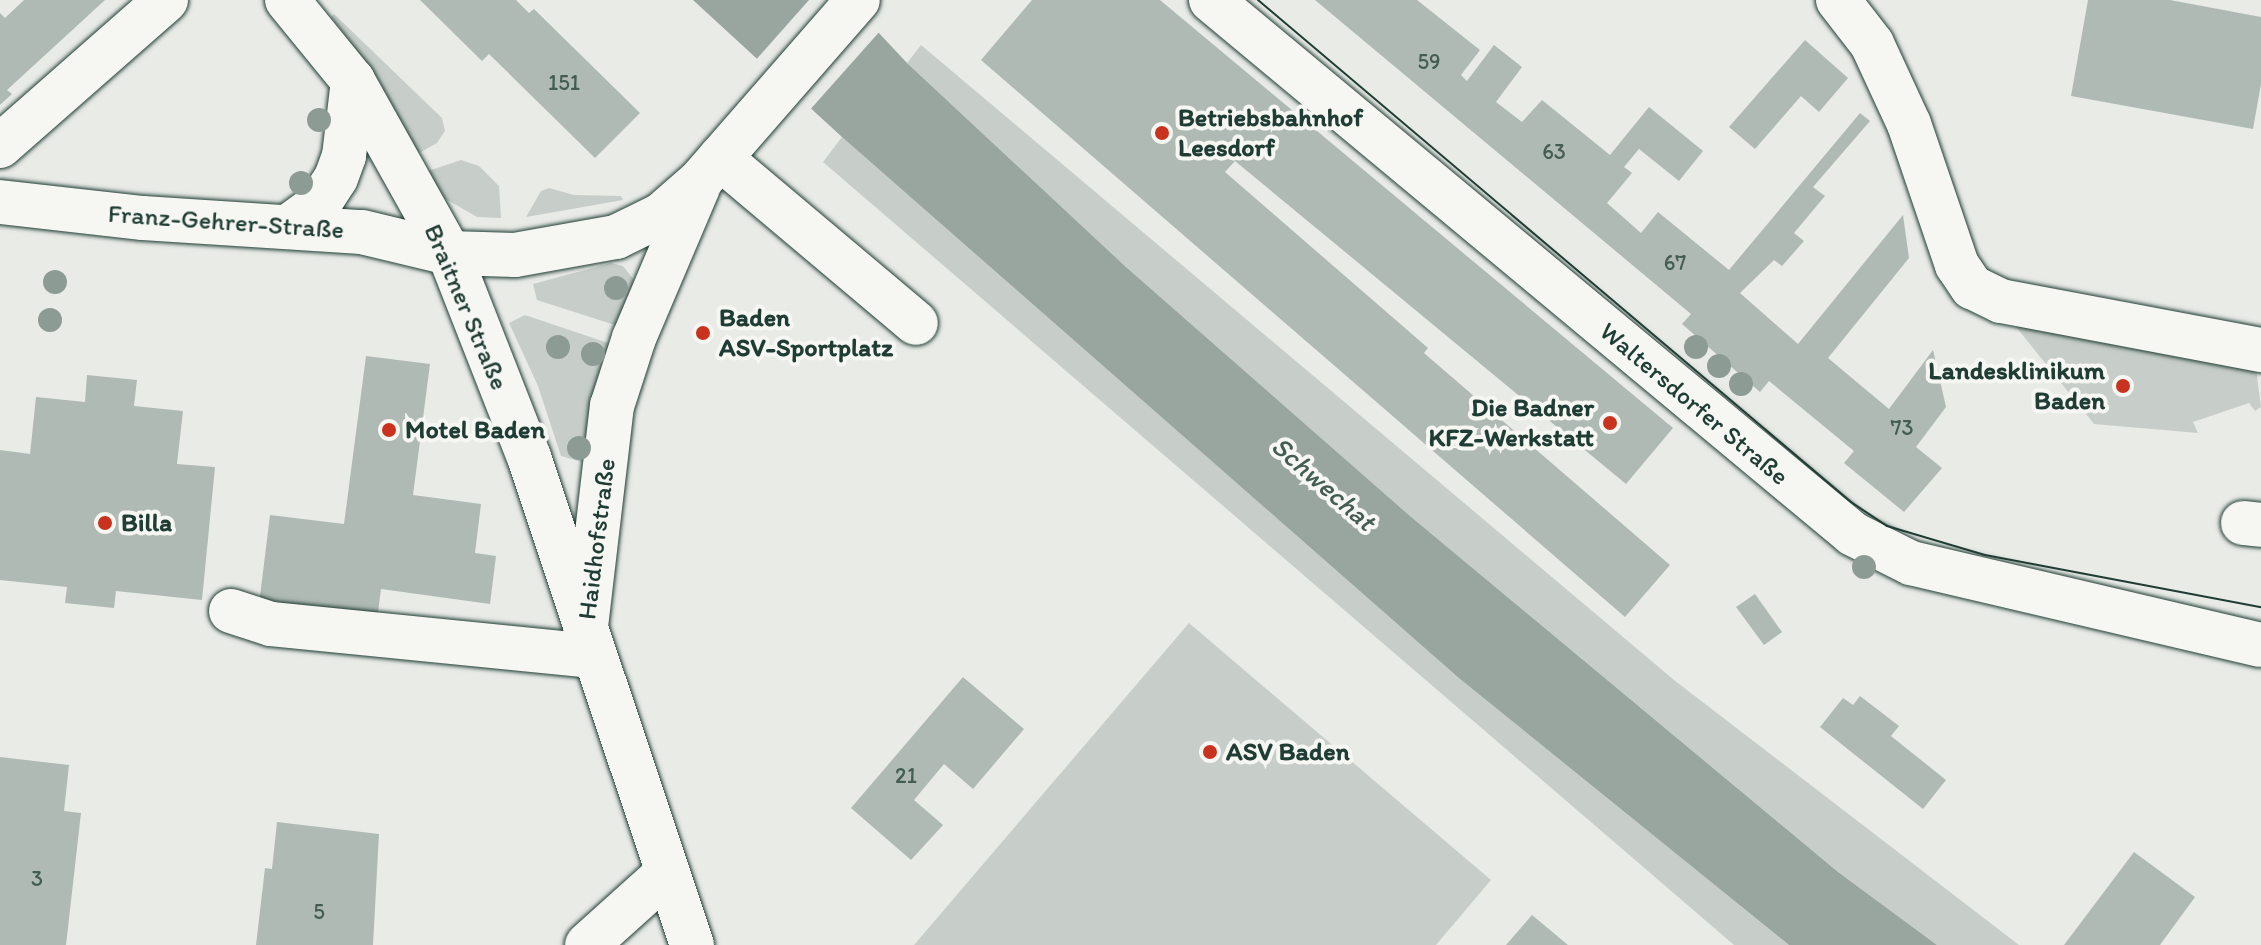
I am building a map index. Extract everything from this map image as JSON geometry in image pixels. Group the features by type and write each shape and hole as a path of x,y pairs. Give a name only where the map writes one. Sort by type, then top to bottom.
{"street":[{"path":"0,146 166,0"},
{"name":"Braitner Straße","path":"287,0 353,81 449,253 529,457 589,645"},
{"path":"858,0 710,170 916,323"},
{"name":"Waltersdorfer Straße","path":"1211,0 1853,534 1911,563 2261,645"},
{"path":"1838,0 1872,44 1903,111 1957,265 1972,287 2001,301 2261,350"},
{"path":"289,226 319,204 336,178 353,81"},
{"name":"Franz-Gehrer-Straße","path":"0,202 143,218 362,232 449,253 515,255 616,237 661,215 710,170"},
{"name":"Haidhofstraße","path":"692,945 589,645 612,406 634,338 710,170"},
{"path":"231,611 271,624 589,645"},
{"path":"587,945 667,873"}],"shaded area":[{"path":"334,14 442,118 445,131 437,143 419,153 369,66 331,17"},
{"path":"921,45 1674,680 2019,945 1937,945 1838,872 1410,516 1126,267 907,63"},
{"path":"842,137 1460,679 1789,945 1734,945 823,162"},
{"path":"461,160 479,166 499,186 501,218 477,217 444,198 428,171"},
{"path":"549,188 574,195 621,196 623,200 526,217 541,191"},
{"path":"611,263 623,266 634,280 621,327 537,300 533,284"},
{"path":"525,315 614,345 590,454 582,462 561,456 538,386 509,323"},
{"path":"2013,323 2255,360 2261,407 2255,411 2249,403 2193,422 2198,433 2094,424"},
{"name":"ASV Baden","path":"1189,623 1491,880 1436,945 914,945"}],"water":[{"name":"Schwechat","path":"693,0 848,0 907,63 1126,267 1410,516 1838,872 1937,945 1789,945 1460,679 842,137"}],"pier":[{"path":"809,0 854,0 881,30 808,112 754,62"}],"building":[{"path":"24,0 105,0 7,90 12,94 0,105 0,13 5,18"},
{"path":"420,0 516,0 529,13 534,9 640,113 595,158 489,54 482,61"},
{"path":"1032,0 1160,0 1673,428 1626,484 1235,161 1225,172 1428,348 1424,353 1670,565 1625,617 981,60"},
{"path":"1315,0 1417,0 1480,50 1461,75 1467,81 1494,45 1522,67 1496,102 1522,122 1542,100 1610,155 1649,107 1703,151 1679,181 1639,149 1624,167 1632,173 1607,203 1641,233 1658,212 1729,270 1860,113 1870,121 1813,187 1825,196 1794,233 1804,241 1782,266 1774,260 1740,293 1798,344 1903,215 1909,258 1828,358 1889,409 1933,350 1946,407 1916,447 1942,468 1904,512 1844,463 1854,451 1769,381 1760,392 1682,324 1691,314"},
{"path":"2088,0 2170,0 2261,17 2261,84 2253,129 2071,96"},
{"path":"1805,40 1848,78 1819,112 1801,96 1755,149 1729,127"},
{"name":"Motel Baden","path":"366,356 430,364 413,495 481,504 475,553 496,556 490,604 381,589 377,620 259,604 270,515 344,524"},
{"name":"Billa","path":"87,375 137,380 134,406 183,411 177,464 215,467 202,600 116,591 114,608 65,603 67,587 0,580 0,450 30,454 36,397 85,402"},
{"path":"1755,594 1782,632 1764,645 1736,607"},
{"path":"963,677 1024,729 973,789 944,764 914,800 943,825 911,860 851,808"},
{"path":"1860,696 1899,726 1891,736 1946,780 1923,809 1820,727 1843,698 1853,705"},
{"path":"0,757 69,765 64,811 81,813 66,945 0,945"},
{"path":"277,822 379,834 373,945 256,945 265,868 272,869"},
{"path":"2134,852 2195,897 2160,945 2064,945"},
{"path":"1532,915 1568,945 1506,945"}],"tram line":[{"path":"1258,0 1851,502 1887,526 1985,555 2261,607"}],"place":[{"name":"Betriebsbahnhof Leesdorf","path":"1162,133"},
{"name":"Baden ASV-Sportplatz","path":"703,333"},
{"name":"Landesklinikum Baden","path":"2123,386"},
{"name":"Die Badner KFZ-Werkstatt","path":"1610,423"},
{"name":"Motel Baden","path":"389,430"},
{"name":"Billa","path":"105,523"},
{"name":"ASV Baden","path":"1210,752"}]}
